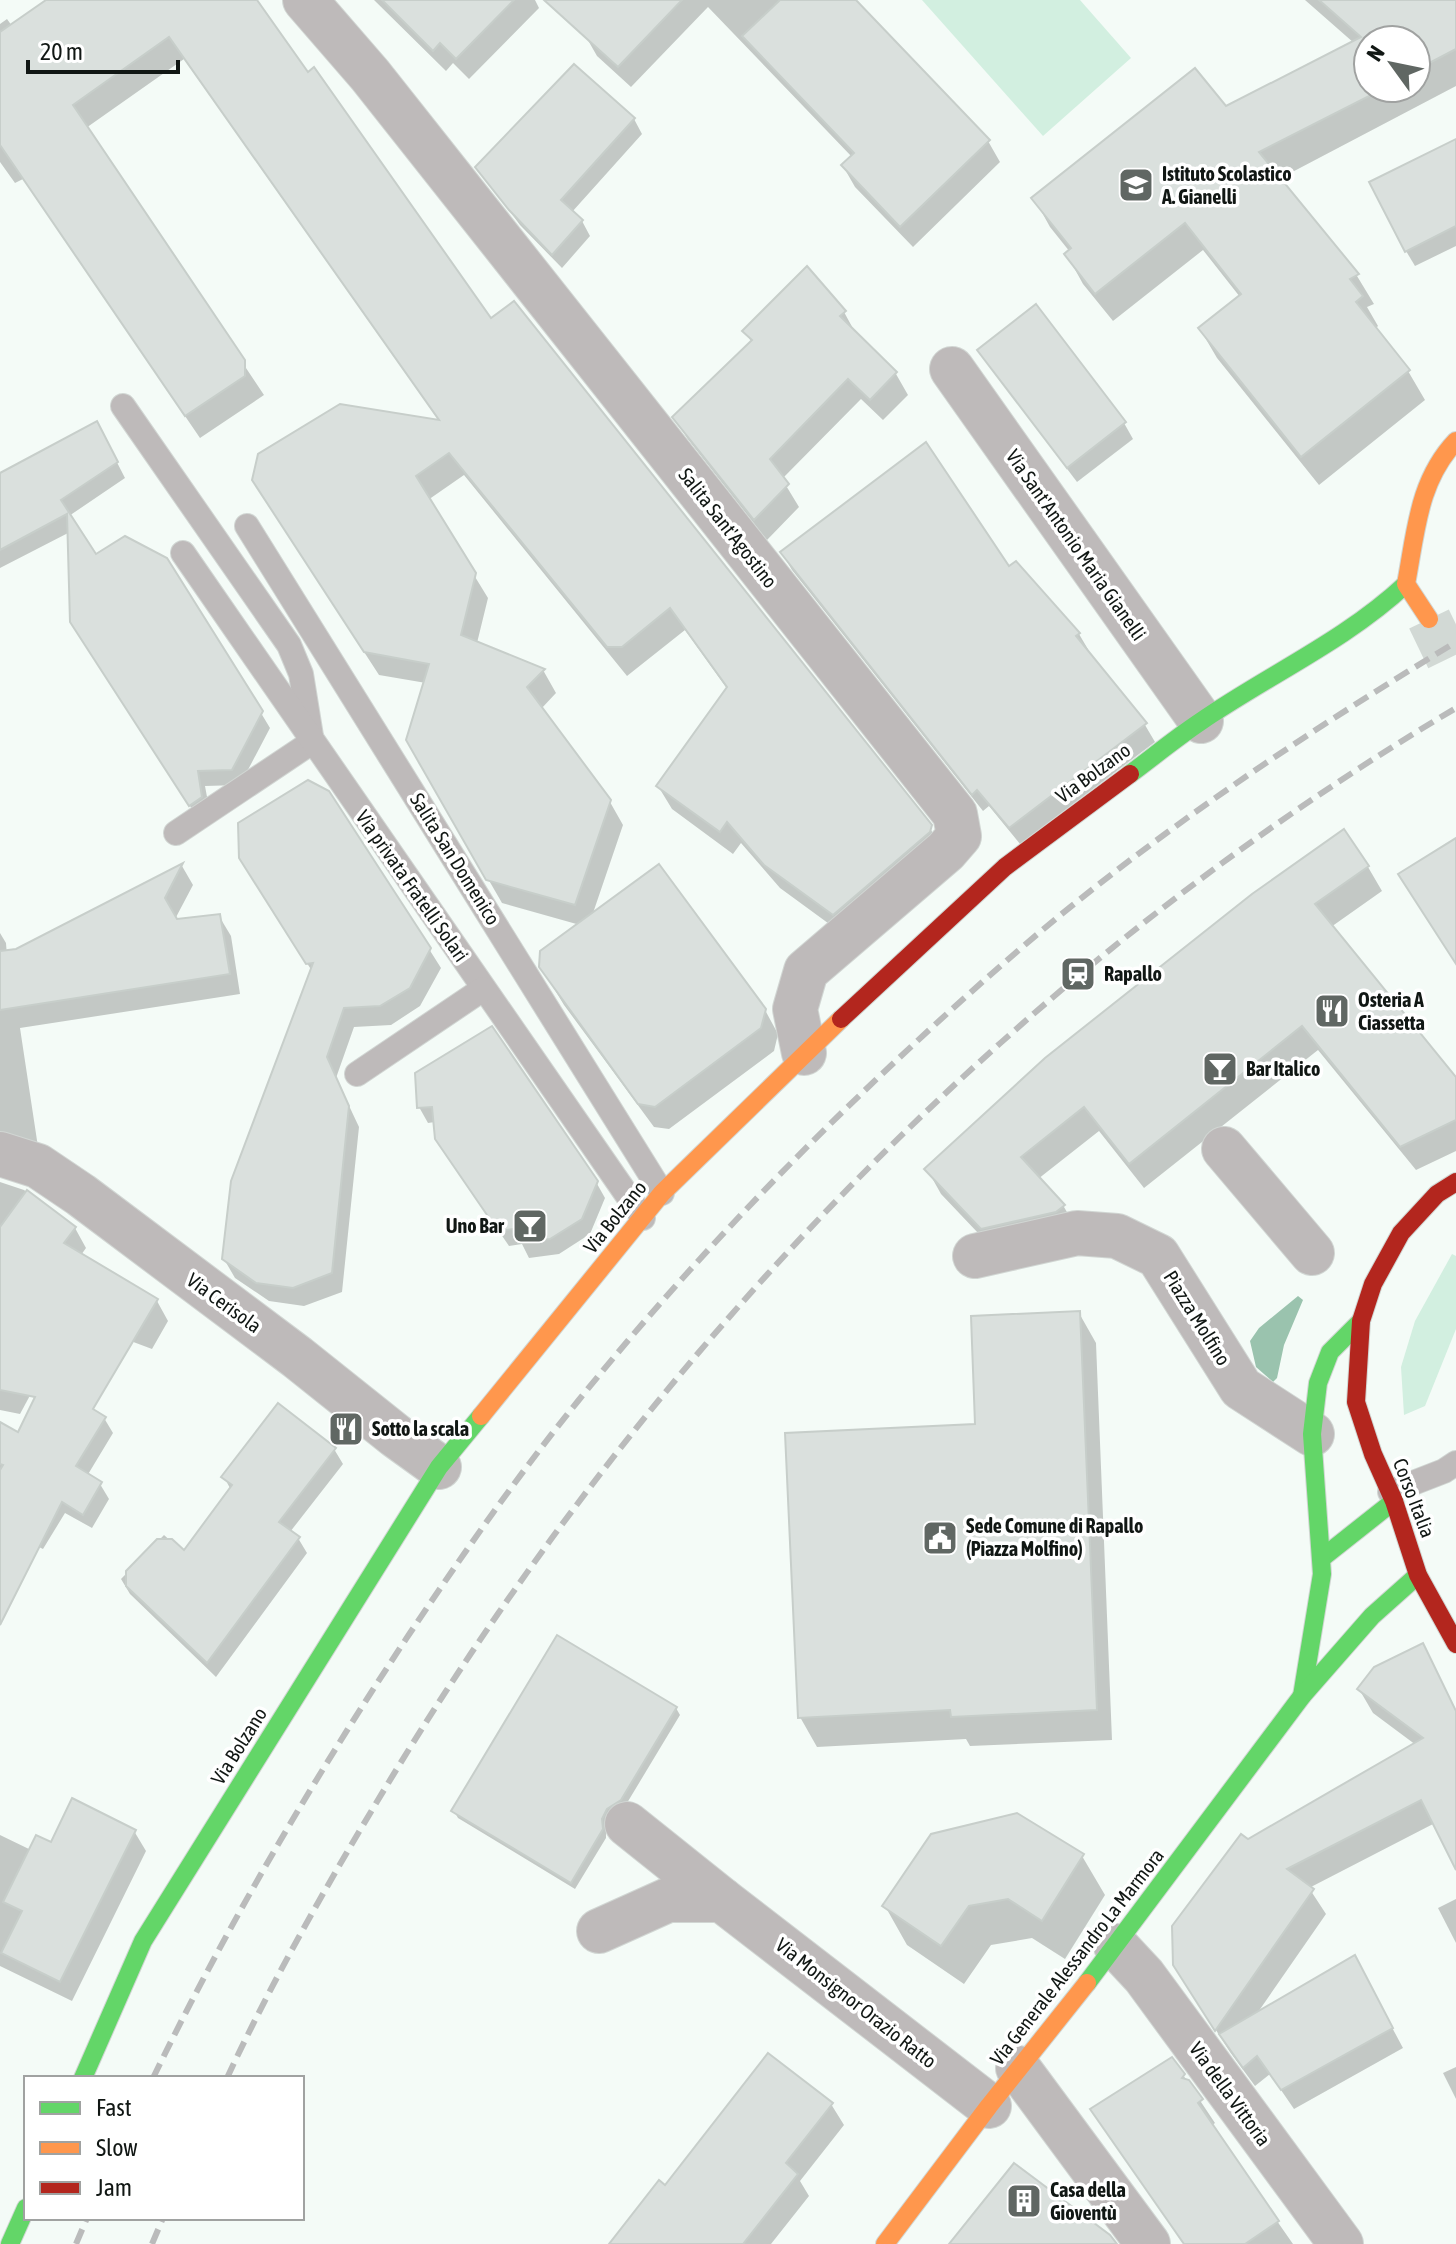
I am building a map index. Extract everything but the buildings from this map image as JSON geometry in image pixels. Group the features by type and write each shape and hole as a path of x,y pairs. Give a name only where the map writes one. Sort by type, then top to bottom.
{"street":[{"name":"Salita Sant'Agostino","path":"305,0 370,75 955,814 959,836 946,851 806,971 795,1009 804,1053"},
{"name":"Via Sant'Antonio Maria Gianelli","path":"952,369 1201,721"},
{"path":"1429,619 1406,584 1422,492 1446,450 1456,441"},
{"name":"Via Bolzano","path":"84,2076 143,1941 439,1467 662,1193 804,1053 1005,867 1201,721 1377,611 1406,584"},
{"path":"1224,1149 1312,1253"},
{"name":"Via Cerisola","path":"0,1154 38,1166 81,1195 439,1467"},
{"path":"1361,1321 1373,1284 1401,1233 1437,1194 1456,1182"},
{"name":"Piazza Molfino","path":"975,1256 1077,1233 1117,1236 1158,1256 1241,1388 1312,1434"},
{"name":"Via Generale Alessandro La Marmora","path":"1302,1696 1322,1574 1312,1434 1318,1383 1330,1352 1361,1321"},
{"name":"Corso Italia","path":"1361,1321 1356,1402 1418,1575 1456,1644"},
{"path":"1322,1558 1392,1497"},
{"name":"Via Generale Alessandro La Marmora","path":"885,2244 1018,2068 1116,1946 1302,1696 1372,1616 1418,1575"},
{"name":"Via Monsignor Orazio Ratto","path":"627,1824 989,2106"},
{"path":"599,1931 668,1900 722,1900"},
{"name":"Via della Vittoria","path":"1116,1946 1144,1976 1341,2244"},
{"path":"1018,2068 1148,2244"},
{"path":"10,2244 24,2212"}],"lane":[{"path":"123,406 289,645 301,674 312,742 176,833"},
{"name":"Salita San Domenico","path":"247,526 662,1193"},
{"name":"Via privata Fratelli Solari","path":"183,553 643,1218"},
{"path":"357,1074 483,989"},
{"path":"1392,1497 1456,1463"}],"shaded area":[{"path":"922,0 1080,0 1131,58 1043,136"},
{"path":"1452,1254 1456,1256 1456,1329 1425,1406 1404,1415 1401,1367 1415,1321"},
{"path":"1298,1296 1303,1300 1273,1382 1256,1367 1250,1341 1259,1328"}],"tunnel":[{"path":"1429,619 1456,675"}],"railway":[{"path":"154,2076 211,1964 274,1851 410,1633 534,1457 677,1284 836,1118 948,1013 1058,917 1223,792 1456,642"},
{"path":"228,2076 282,1968 342,1860 488,1628 601,1473 723,1324 854,1183 992,1050 1139,926 1294,812 1456,708"},
{"path":"76,2244 86,2220"},
{"path":"152,2244 162,2220"}],"traffic: fast":[{"path":"1130,774 1200,722 1358,623 1406,584"},
{"path":"1302,1696 1322,1574 1312,1434 1318,1383 1330,1352 1361,1321"},
{"path":"84,2076 143,1941 439,1467 481,1416"},
{"path":"1322,1558 1394,1501"},
{"path":"1087,1983 1302,1696 1372,1616 1418,1575"},
{"path":"10,2244 24,2212"}],"traffic: slow":[{"path":"1429,619 1406,584 1426,490 1443,456 1456,441"},
{"path":"481,1416 662,1193 841,1019"},
{"path":"885,2244 1087,1983"}],"traffic: jam":[{"path":"841,1019 1005,867 1130,774"},
{"path":"1456,1182 1437,1194 1401,1233 1373,1284 1361,1321 1356,1402 1418,1575 1456,1644"}],"place":[{"name":"Istituto Scolastico A. Gianelli","path":"1136,185"},
{"name":"Rapallo","path":"1078,974"},
{"name":"Osteria A Ciassetta","path":"1332,1011"},
{"name":"Bar Italico","path":"1220,1069"},
{"name":"Uno Bar","path":"530,1226"},
{"name":"Sotto la scala","path":"346,1429"},
{"name":"Sede Comune di Rapallo (Piazza Molfino)","path":"940,1538"},
{"name":"Casa della Gioventù","path":"1024,2201"}]}
